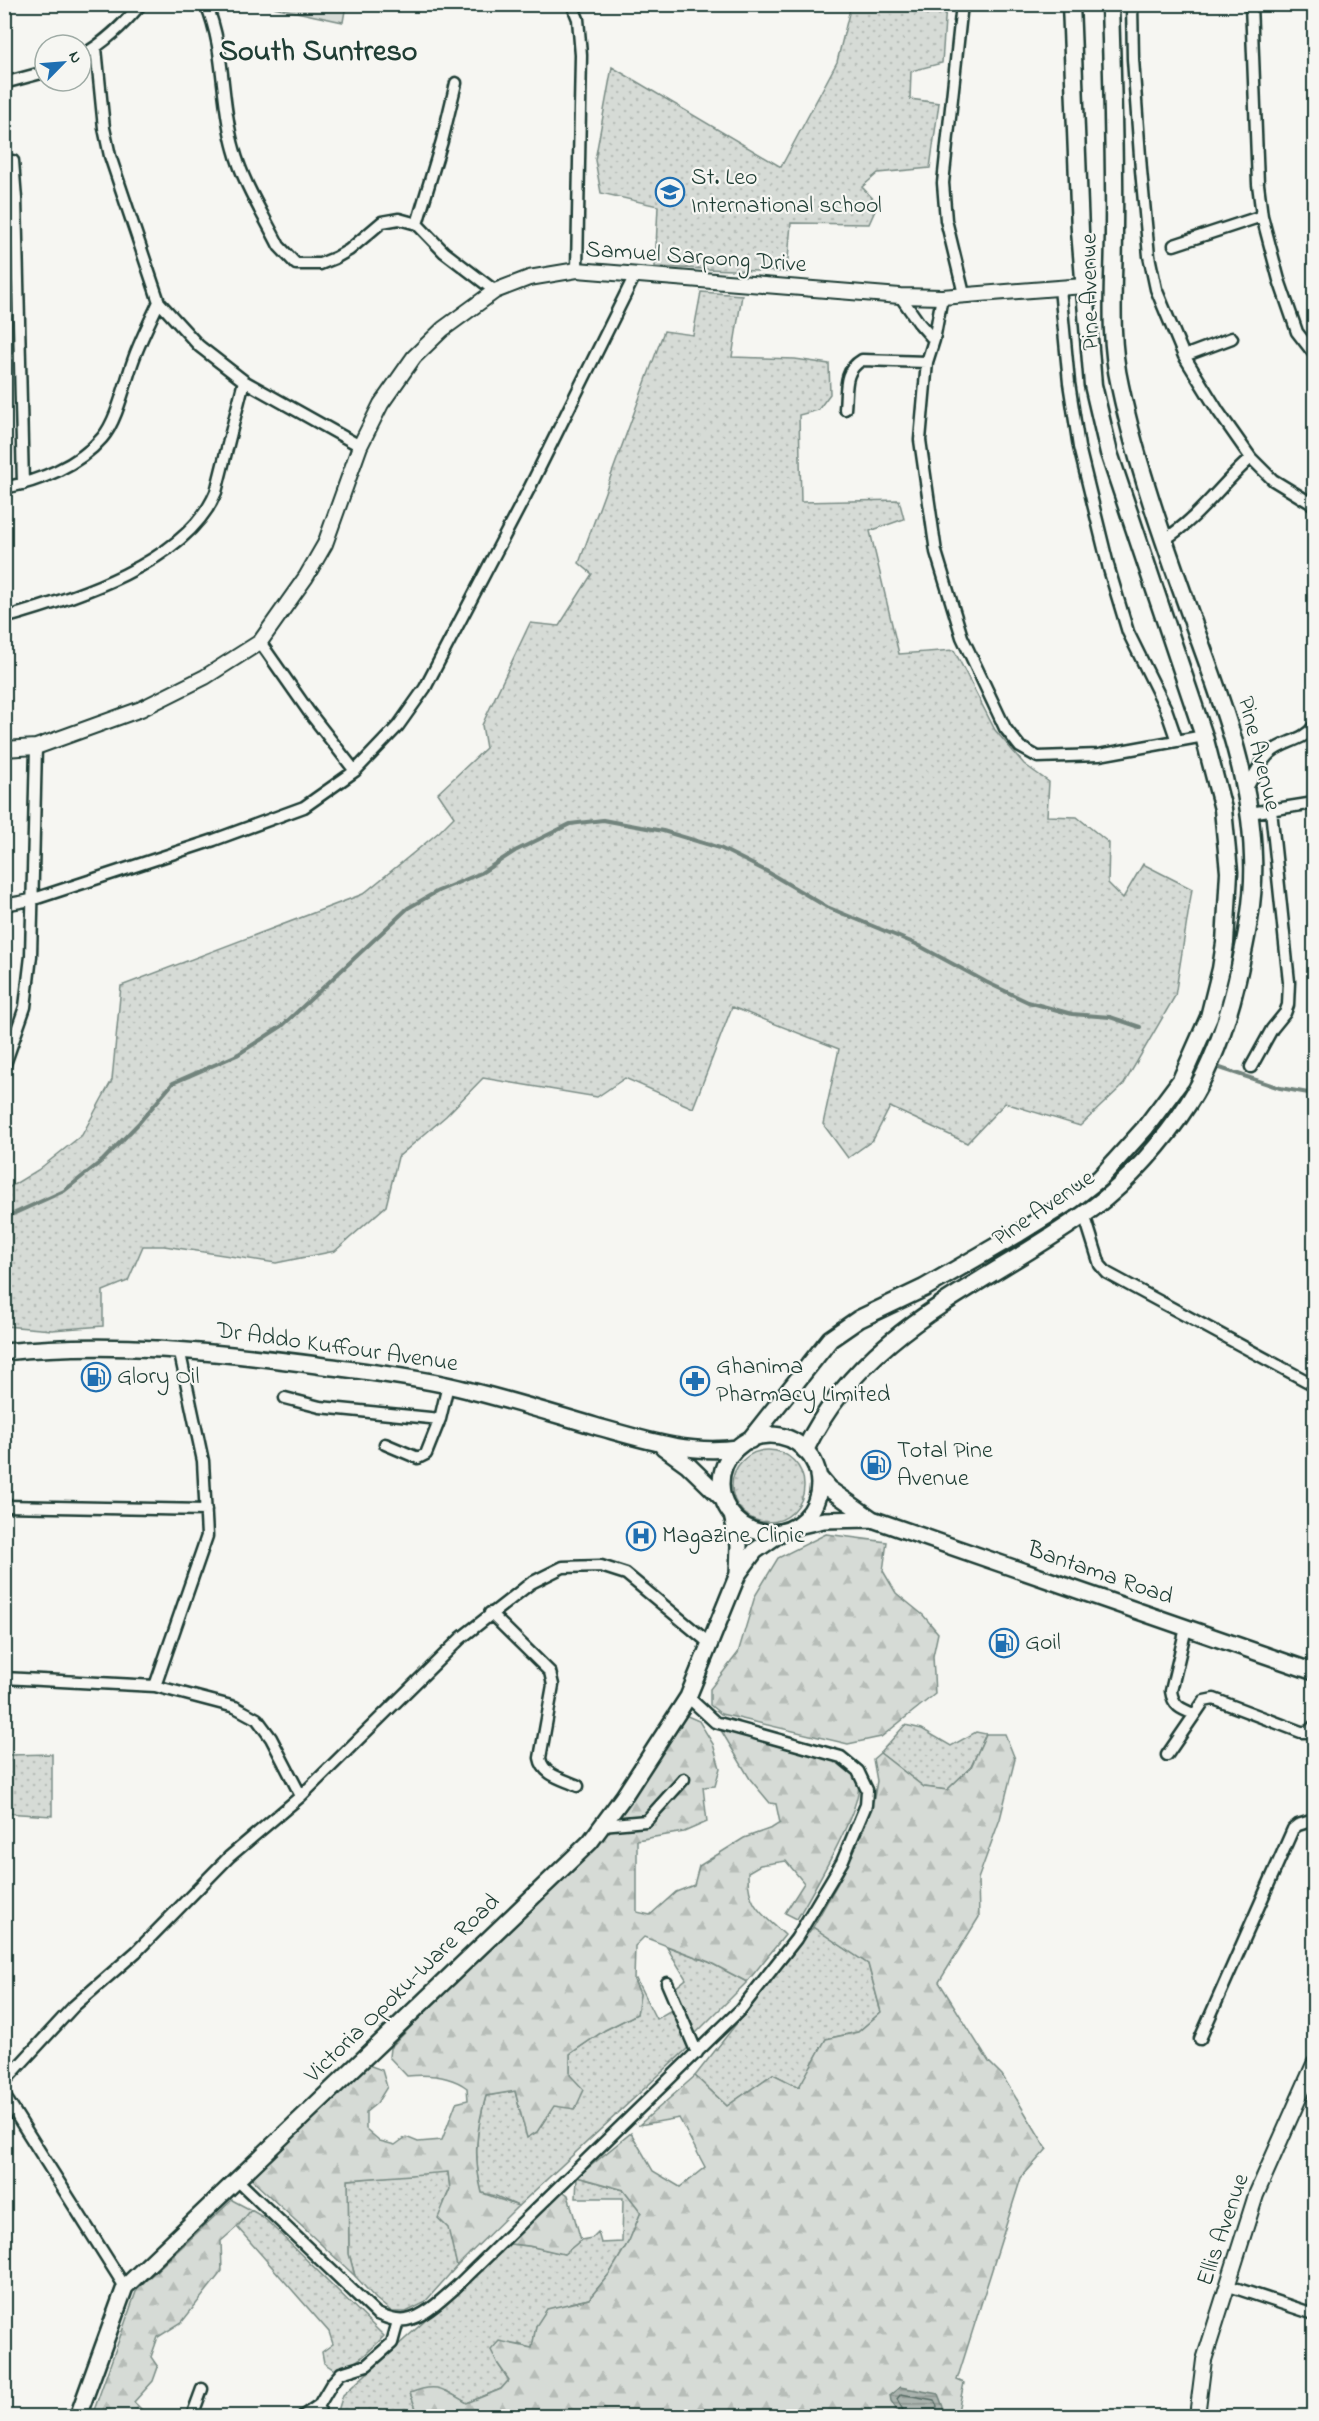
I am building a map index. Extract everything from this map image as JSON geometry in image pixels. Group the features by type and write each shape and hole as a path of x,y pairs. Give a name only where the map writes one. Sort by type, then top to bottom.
{"main road":[{"path":"738,1574 739,1545 722,1485 724,1468 830,1339 859,1319 924,1288 1020,1233 1072,1200 1100,1178 1144,1128 1180,1080 1209,1017 1221,969 1225,944 1229,872 1223,809 1204,736 1109,453 1093,385 1080,231 1071,4"},
{"name":"Pine Avenue","path":"805,1450 830,1404 890,1340 951,1298 1084,1214 1118,1187 1171,1129 1190,1101 1214,1054 1232,1001 1249,923 1253,883 1250,813 1246,790 1232,732 1146,483 1120,386 1112,335 1114,230 1110,4"},
{"name":"Dr Addo Kuffour Avenue","path":"4,1352 106,1346 179,1349 276,1359 391,1375 448,1385 655,1443"},
{"path":"655,1443 699,1450 744,1444 775,1435 792,1440 805,1450 814,1462 818,1476 818,1493 813,1509 789,1529 755,1551 738,1574"},
{"path":"655,1443 688,1465 743,1525 758,1532 789,1529 824,1520 872,1519"},
{"path":"818,1476 829,1489 872,1519"},
{"name":"Bantama Road","path":"872,1519 1314,1672"},
{"name":"Victoria Opoku-Ware Road","path":"78,2416 125,2288 590,1842 624,1796 688,1697 738,1574"}],"street":[{"path":"93,50 123,25 141,4"},
{"path":"206,4 217,33 234,149 242,173 279,246 287,256 296,264 320,264 349,250 382,222 399,219 417,224 444,252 495,291"},
{"path":"572,4 578,19 581,55 577,270"},
{"path":"962,4 943,201 964,294"},
{"path":"1132,4 1134,81 1149,255 1156,289 1184,356 1251,458 1273,480 1314,505"},
{"path":"1251,4 1262,216 1297,332 1314,354"},
{"path":"96,48 104,128 110,156 159,302 199,346 244,381 360,446"},
{"path":"4,83 33,75"},
{"path":"417,224 442,141 456,83"},
{"path":"13,161 16,199 23,484"},
{"path":"1174,245 1262,216"},
{"name":"Samuel Sarpong Drive","path":"4,749 36,747 141,709 205,677 260,642 306,576 325,543 360,446 381,404 414,357 443,329 495,291 529,278 577,270 900,296 942,297 1084,286"},
{"path":"4,905 31,900 214,840 304,807 355,771 398,726 425,688 530,487 635,276"},
{"path":"1060,288 1069,382 1079,447 1109,569 1128,632 1166,709 1177,741"},
{"path":"900,296 934,340"},
{"path":"942,297 934,340 927,362 920,440 936,552 962,637 1005,728 1020,747 1038,757 1061,758 1099,755 1204,736"},
{"path":"4,488 23,484 75,461 106,433 134,358 159,302"},
{"path":"1184,356 1232,338"},
{"path":"845,409 848,371 853,365 862,360 927,362"},
{"path":"4,618 76,595 137,567 179,540 211,505 244,381"},
{"path":"1165,539 1180,530 1197,514 1251,458"},
{"path":"260,642 309,712 355,771"},
{"path":"1246,790 1270,753 1307,735 1314,726"},
{"path":"4,1067 25,1007 31,956 36,747"},
{"path":"1250,813 1314,803"},
{"path":"1251,1067 1288,1005 1289,982 1271,810"},
{"path":"1084,1214 1100,1265 1107,1274 1314,1385"},
{"path":"155,1686 207,1536 203,1461 179,1349"},
{"path":"385,1444 418,1458 426,1454 440,1419 448,1385"},
{"path":"285,1398 320,1407 440,1419"},
{"path":"4,1506 206,1510"},
{"path":"4,2082 74,2006 136,1952 229,1857 302,1796 461,1638 531,1582 563,1567 601,1566 626,1574 709,1643"},
{"path":"490,1613 550,1672 553,1685 540,1758 541,1766 546,1772 579,1786"},
{"path":"1186,1628 1170,1691 1172,1701 1181,1709 1194,1714"},
{"path":"4,1678 155,1686 235,1707 257,1719 271,1738 302,1796"},
{"path":"237,2180 377,2314 398,2321 414,2317 431,2308 455,2288 741,2009 796,1939 843,1862 866,1805 867,1790 858,1771 841,1757 715,1722 688,1697"},
{"path":"1167,1755 1204,1701 1214,1699 1301,1732 1308,1732 1314,1726"},
{"path":"602,1825 646,1821 684,1779"},
{"path":"1200,2039 1293,1829 1314,1820"},
{"path":"667,1983 697,2053"},
{"name":"Ellis Avenue","path":"1197,2416 1204,2360 1256,2195 1314,2064"},
{"path":"4,2095 125,2288"},
{"path":"1229,2286 1314,2314"},
{"path":"303,2416 320,2411 332,2383 341,2373 367,2365 392,2343 398,2321"},
{"path":"192,2416 202,2389"}],"green space":[{"path":"274,4 346,5 343,22 273,7"},
{"path":"851,5 946,5 942,63 911,71 910,99 939,103 930,168 878,173 862,187 878,204 869,224 791,223 787,272 655,267 658,206 601,193 595,160 612,67 781,167 837,62"},
{"path":"701,292 742,295 732,357 795,359 829,364 830,394 818,410 799,415 801,502 899,500 904,519 870,531 899,654 954,650 995,730 1024,764 1049,782 1047,816 1077,817 1109,843 1108,883 1123,898 1143,864 1192,889 1175,996 1124,1084 1080,1126 1005,1103 967,1143 890,1107 873,1140 848,1158 823,1124 839,1049 732,1007 693,1108 625,1078 597,1097 483,1078 446,1116 398,1157 386,1206 335,1251 276,1263 164,1246 143,1246 128,1281 103,1291 103,1326 52,1330 5,1326 5,1190 38,1170 82,1135 112,1080 121,986 363,894 454,817 438,793 486,748 482,725 530,623 559,626 592,574 579,563 664,331 693,335"},
{"path":"768,1450 788,1456 798,1466 804,1486 798,1506 788,1516 768,1522 748,1516 738,1506 732,1486 738,1466 748,1456"},
{"path":"826,1534 887,1542 883,1571 896,1593 923,1615 938,1633 933,1656 935,1694 881,1737 848,1744 721,1714 710,1705 710,1689 738,1653 755,1596 778,1558"},
{"path":"685,1715 699,1721 713,1744 720,1768 715,1786 703,1787 707,1822 684,1832 637,1840 637,1912 650,1915 676,1892 694,1885 699,1866 744,1838 780,1823 776,1804 770,1803 750,1779 719,1727 840,1761 853,1773 858,1782 858,1793 845,1829 797,1919 785,1913 804,1883 786,1861 760,1865 748,1872 750,1893 757,1908 785,1935 747,1982 709,1962 644,1937 635,1946 634,1980 640,1994 637,2014 605,2030 570,2054 570,2075 584,2090 575,2109 554,2106 537,2132 527,2138 515,2091 486,2096 477,2144 477,2168 482,2193 518,2206 457,2266 448,2228 438,2218 450,2189 448,2172 348,2180 349,2254 355,2276 251,2179 366,2064 382,2070 387,2087 377,2103 366,2112 366,2129 380,2141 395,2145 406,2137 418,2142 442,2140 456,2103 468,2100 467,2088 453,2080 438,2076 407,2076 389,2057 390,2048 616,1818"},
{"path":"5,1724 8,1724 9,1755 52,1754 52,1816 5,1813"},
{"path":"905,1725 922,1729 951,1746 976,1732 986,1734 971,1767 947,1790 924,1787 880,1753"},
{"path":"986,1734 1005,1734 1015,1759 1000,1819 978,1879 979,1917 939,1982 989,2062 1002,2075 1047,2149 1021,2178 957,2380 964,2383 957,2416 419,2416 410,2393 427,2388 440,2389 467,2403 501,2389 509,2380 491,2350 499,2341 532,2348 536,2326 547,2309 589,2299 610,2273 629,2241 641,2212 624,2190 577,2177 631,2133 653,2171 680,2187 705,2167 679,2118 639,2125 695,2076 727,2106 773,2074 799,2087 826,2039 858,2032 881,2012 868,1964 813,1927 843,1874 874,1798 877,1781 873,1759 880,1753 924,1787 947,1790 971,1767"},
{"path":"813,1927 868,1964 881,2012 858,2032 826,2039 799,2088 773,2074 727,2106 695,2076"},
{"path":"666,1946 709,1962 747,1982 695,2034 674,1989 686,1979"},
{"path":"636,1979 656,2019 673,2009 689,2047 518,2206 496,2196 482,2193 477,2168 477,2144 486,2096 515,2091 527,2137 537,2132 570,2075 570,2054 605,2030 637,2014 640,1994 634,1980"},
{"path":"448,2171 450,2189 444,2202 457,2266 424,2303 406,2312 392,2312 376,2299 355,2276 349,2254 348,2180"},
{"path":"577,2177 624,2190 641,2212 629,2241 610,2273 589,2299 570,2303 536,2326 532,2349 519,2344 498,2364 509,2380 501,2389 467,2403 446,2391 410,2393 419,2416 339,2416 337,2414 343,2395 510,2244 564,2254 581,2240 592,2238 598,2232 601,2243 622,2242 623,2198 576,2198"},
{"path":"561,2190 568,2195 581,2240 564,2254 510,2244 508,2241"},
{"path":"232,2200 251,2210 221,2241 222,2271 182,2322 158,2337 151,2357 158,2367 153,2381 134,2402 148,2416 92,2416 137,2289"},
{"path":"251,2210 263,2217 384,2336 362,2357 336,2371 324,2363 322,2352 333,2344 329,2332 237,2227"}],"water":[{"path":"900,2387 938,2394 943,2407 941,2416 901,2416 891,2401 890,2395"}],"waterway":[{"path":"4,1218 64,1191 103,1160 173,1083 237,1055 282,1026 408,908 438,891 481,873 515,851 570,824 603,820 663,831 720,848 766,871 827,907 916,944 1028,1002 1072,1014 1110,1017 1140,1027"},
{"path":"1214,1066 1280,1088 1314,1094"}],"place":[{"name":"St. Leo International school","path":"670,192"},
{"name":"Glory Oil","path":"96,1377"},
{"name":"Ghanima Pharmacy Limited","path":"695,1381"},
{"name":"Total Pine Avenue","path":"876,1465"},
{"name":"Magazine Clinic","path":"641,1536"},
{"name":"Goil","path":"1004,1643"}],"district":[{"name":"South Suntreso","path":"318,53"}]}
